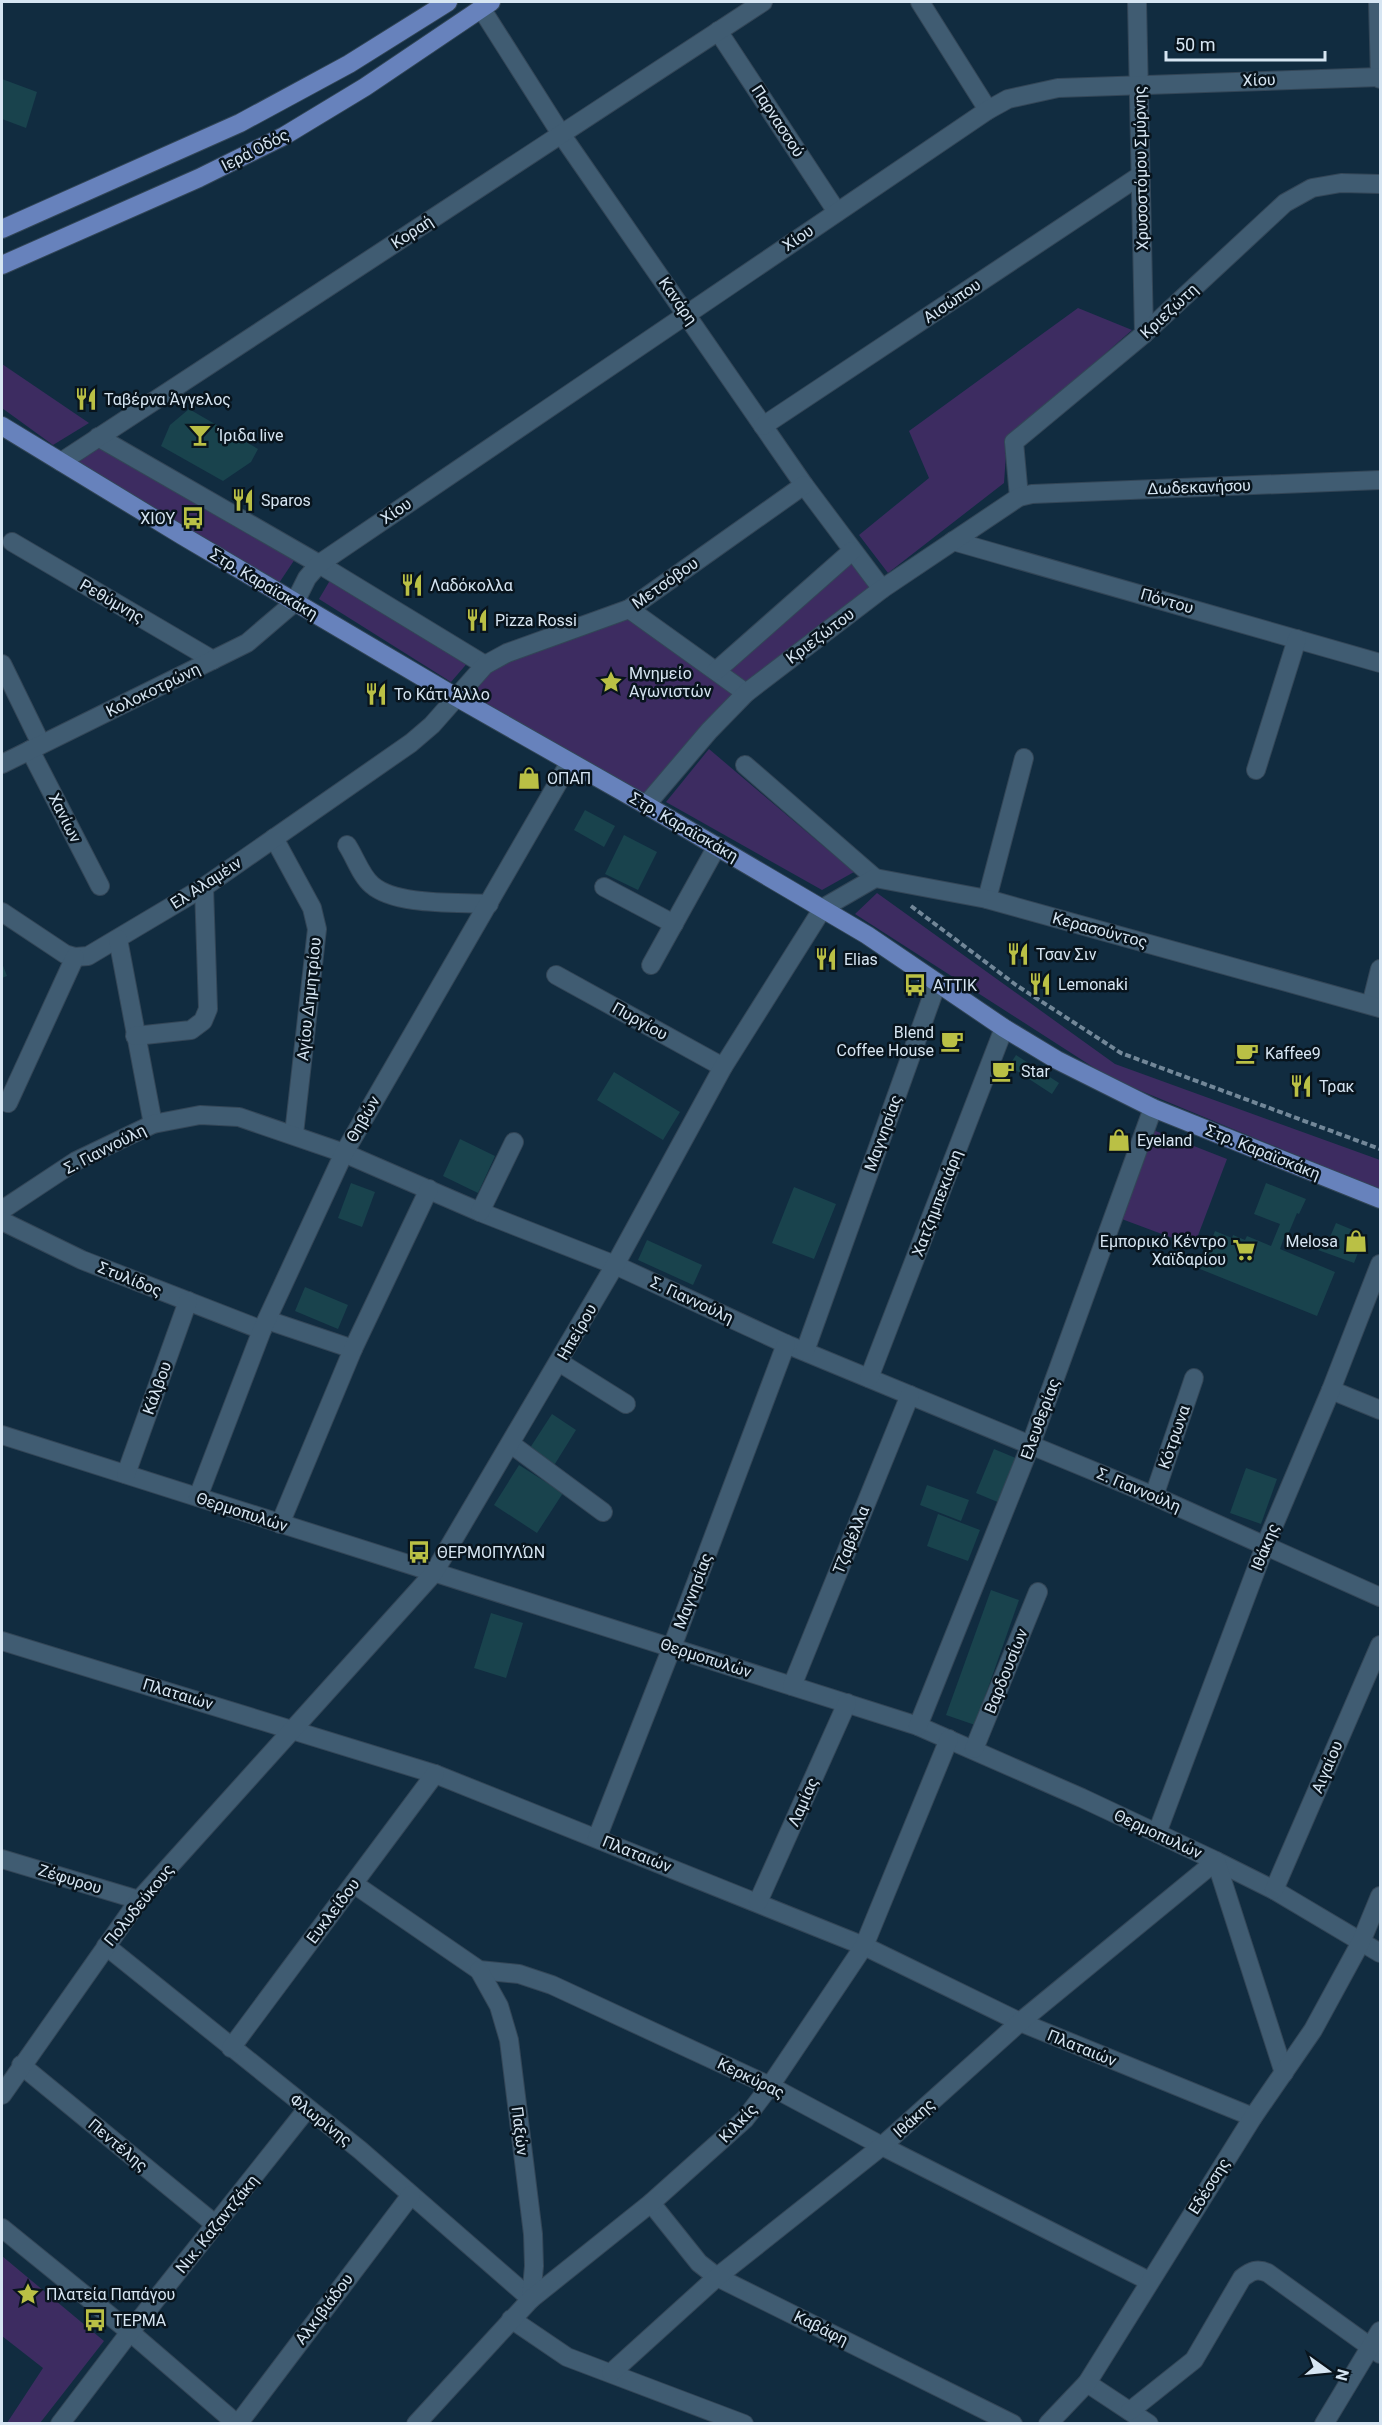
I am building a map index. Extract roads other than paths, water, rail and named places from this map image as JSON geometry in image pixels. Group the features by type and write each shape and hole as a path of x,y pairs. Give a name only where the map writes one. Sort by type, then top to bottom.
{"main road":[{"name":"Ιερά Οδός","path":"2,229 240,123 349,64 448,2"},
{"name":"Ιερά Οδός","path":"2,265 189,183 284,136 365,87 486,5"},
{"name":"Στρ. Καραϊσκάκη","path":"2,426 456,697 823,909 889,949 1004,1028 1085,1076 1153,1107 1380,1199"}],"street":[{"name":"Κοραή","path":"61,462 763,2"},
{"path":"920,2 988,110"},
{"name":"Χρυσοστόμου Σμύρνης","path":"1137,2 1144,334"},
{"path":"1378,2 1380,78"},
{"name":"Κανάρη","path":"486,5 561,134 804,485 882,589"},
{"name":"Παρνασσού","path":"718,31 837,212"},
{"name":"Χίου","path":"296,602 308,578 319,564 687,313 988,110 1008,99 1058,88 1380,78"},
{"name":"Αισώπου","path":"763,426 1141,176"},
{"name":"Κριεζώτη","path":"1019,497 1014,442 1144,334 1285,203 1312,188 1341,183 1380,184"},
{"path":"98,437 319,564 485,665"},
{"name":"Δωδεκανήσου","path":"1019,497 1044,493 1380,480"},
{"name":"Μετσόβου","path":"456,697 485,665 507,653 629,609 804,485"},
{"name":"Κριεζώτου","path":"646,805 746,693 882,589 1019,497"},
{"name":"Πόντου","path":"953,541 1380,663"},
{"name":"Ρεθύμνης","path":"12,543 213,660"},
{"path":"716,671 852,551"},
{"name":"Κολοκοτρώνη","path":"2,764 247,643 296,602"},
{"path":"629,609 746,693"},
{"path":"1256,770 1297,639"},
{"name":"Χανίων","path":"2,664 36,747 100,886"},
{"name":"Ελ Αλαμέιν","path":"75,957 88,956 204,887 411,743 432,725 456,697"},
{"path":"987,899 1024,758"},
{"name":"Θηβών","path":"198,1497 264,1325 344,1152 570,762"},
{"path":"745,765 875,878 823,909"},
{"name":"Αγίου Δημητρίου","path":"274,838 312,908 317,929 294,1134"},
{"path":"347,845 370,883 385,894 489,904"},
{"path":"651,965 717,846"},
{"name":"Κερασούντος","path":"875,878 987,899 1376,1006"},
{"path":"135,1036 191,1030 203,1021 208,1009 204,887"},
{"path":"604,887 674,924"},
{"name":"Ηπείρου","path":"293,1728 433,1574 615,1265 723,1067 823,909"},
{"path":"2,912 54,949 75,957 8,1103"},
{"path":"118,939 153,1124"},
{"path":"1376,1006 1380,969"},
{"name":"Πυργίου","path":"556,975 723,1067"},
{"name":"Μαγνησίας","path":"805,1351 938,983"},
{"name":"Χατζημπεκιάρη","path":"869,1378 1004,1028"},
{"name":"Ελευθερίας","path":"918,1726 1031,1444 1153,1107"},
{"name":"Σ. Γιαννούλη","path":"2,1210 76,1161 153,1124 200,1115 239,1117 344,1152 480,1212 615,1265 786,1344 1154,1496 1380,1597"},
{"path":"480,1212 514,1142"},
{"path":"280,1524 353,1349 429,1189"},
{"name":"Στυλίδος","path":"2,1221 82,1260 188,1301 264,1325 353,1349"},
{"name":"Ιθάκης","path":"1157,1833 1265,1546 1331,1390 1380,1264"},
{"name":"Κάλβου","path":"126,1474 188,1301"},
{"name":"Μαγνησίας","path":"597,1838 786,1344"},
{"path":"559,1362 626,1404"},
{"name":"Κότρωνα","path":"1154,1496 1194,1378"},
{"path":"1331,1390 1380,1410"},
{"name":"Τζαβέλλα","path":"792,1686 910,1395"},
{"name":"Θερμοπυλών","path":"2,1435 433,1574 672,1647 918,1726 974,1749 1216,1861 1274,1890 1380,1953"},
{"path":"511,1444 603,1512"},
{"name":"Βαρδουσίων","path":"974,1749 1038,1592"},
{"name":"Πλαταιών","path":"2,1641 293,1728 435,1774 864,1946 1020,2022 1253,2117"},
{"name":"Αιγαίου","path":"1274,1890 1380,1645"},
{"name":"Λαμίας","path":"758,1902 847,1703"},
{"name":"Πολυδεύκους","path":"2,2095 139,1900 293,1728"},
{"name":"Κιλκίς","path":"416,2424 531,2299 651,2203 745,2119 770,2086 864,1946 949,1739"},
{"name":"Ευκλείδου","path":"231,2048 435,1774"},
{"name":"Ζέφυρου","path":"2,1859 139,1900"},
{"path":"1216,1861 1284,2073"},
{"name":"Ιθάκης","path":"610,2373 717,2277 882,2146 1020,2022 1216,1861"},
{"name":"Κερκύρας","path":"354,1884 479,1970 519,1974 552,1985 770,2086 882,2146 1149,2281"},
{"name":"Εδέσσης","path":"1048,2424 1087,2383 1253,2117 1312,2030 1361,1942 1380,1896"},
{"name":"Φλωρίνης","path":"106,1946 360,2150 531,2299"},
{"name":"Παξών","path":"479,1970 499,2006 509,2040 533,2234 534,2266 531,2299"},
{"name":"Πεντέλης","path":"21,2065 216,2226"},
{"name":"Νικ. Καζαντζάκη","path":"60,2424 307,2109"},
{"name":"Αλκιβιάδου","path":"237,2424 411,2195"},
{"name":"Καβάφη","path":"651,2203 699,2263 717,2277 1014,2424"},
{"path":"2,2228 130,2332 237,2424"},
{"path":"1130,2411 1194,2360 1242,2278 1251,2271 1259,2269 1268,2273 1376,2350"},
{"path":"511,2319 567,2357 744,2424"},
{"path":"1324,2424 1376,2350 1380,2331"},
{"path":"1087,2383 1149,2424"}],"place":[{"name":"Ταβέρνα Άγγελος","path":"86,399"},
{"name":"Ίριδα live","path":"200,435"},
{"name":"Sparos","path":"243,500"},
{"name":"ΧΙΟΥ","path":"193,518"},
{"name":"Λαδόκολλα","path":"412,585"},
{"name":"Pizza Rossi","path":"477,620"},
{"name":"Μνημείο Αγωνιστών","path":"611,682"},
{"name":"Το Κάτι Άλλο","path":"376,694"},
{"name":"ΟΠΑΠ","path":"529,778"},
{"name":"Τσαν Σιν","path":"1018,954"},
{"name":"Elias","path":"826,959"},
{"name":"Lemonaki","path":"1040,984"},
{"name":"ΑΤΤΙΚ","path":"915,985"},
{"name":"Blend Coffee House","path":"952,1041"},
{"name":"Kaffee9","path":"1247,1053"},
{"name":"Star","path":"1003,1071"},
{"name":"Τρακ","path":"1301,1086"},
{"name":"Eyeland","path":"1119,1140"},
{"name":"Melosa","path":"1356,1241"},
{"name":"Εμπορικό Κέντρο Χαϊδαρίου","path":"1244,1250"},
{"name":"ΘΕΡΜΟΠΥΛΏΝ","path":"419,1552"},
{"name":"Πλατεία Παπάγου","path":"28,2294"},
{"name":"ΤΕΡΜΑ","path":"95,2320"}]}
